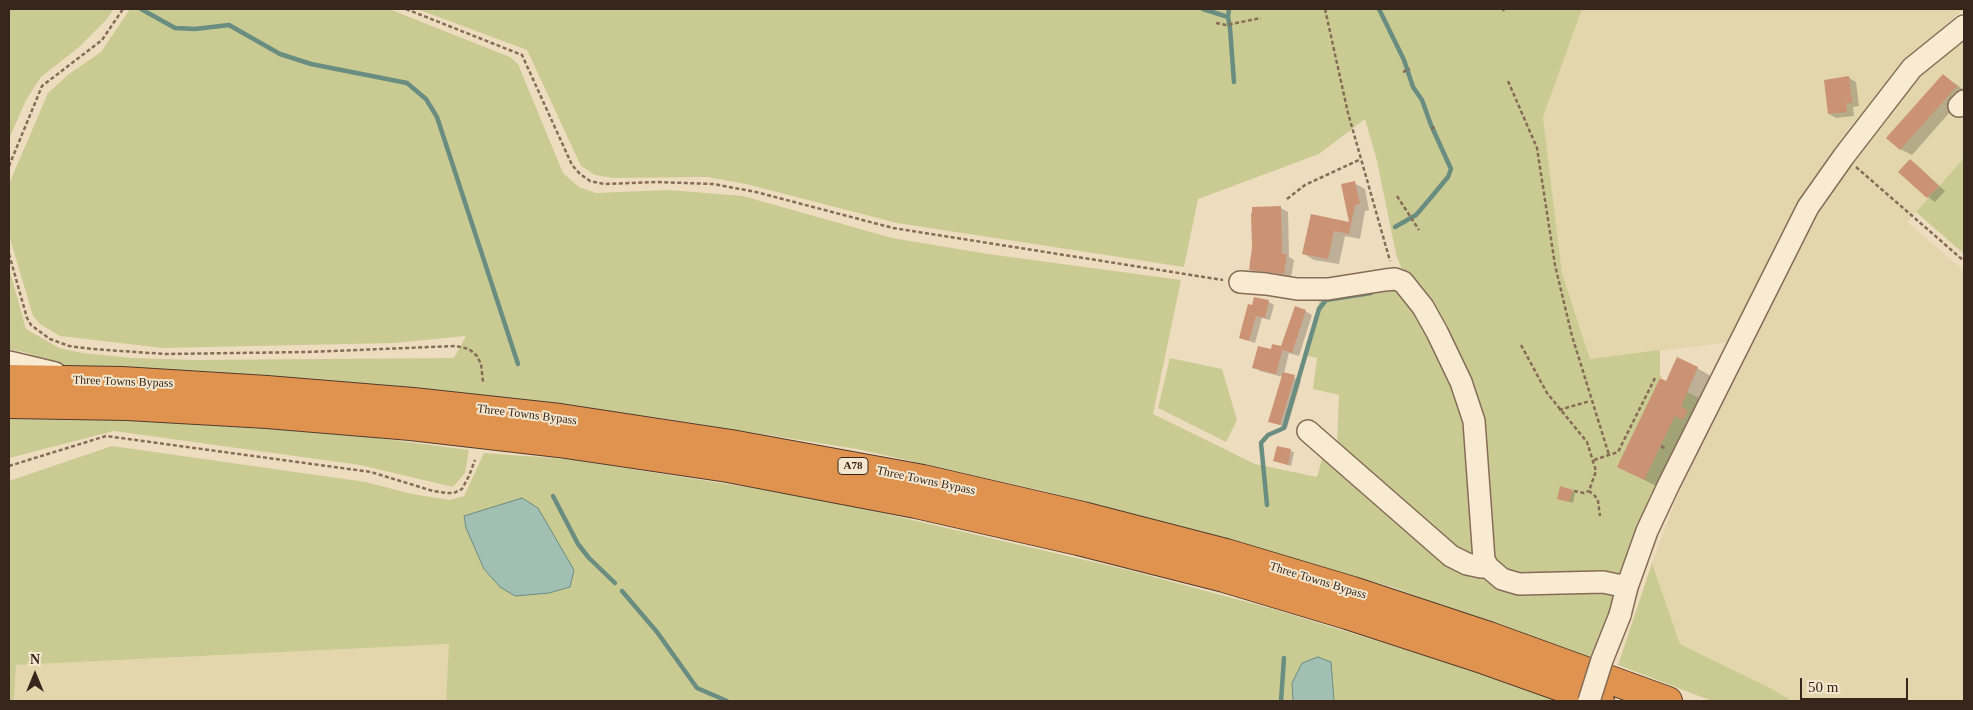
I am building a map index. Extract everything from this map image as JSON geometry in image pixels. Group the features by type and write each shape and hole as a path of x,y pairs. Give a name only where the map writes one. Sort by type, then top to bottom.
{"highway":[{"name":"Three Towns Bypass","path":"9,379 122,381 277,390 560,418 731,444 923,479 1083,516 1226,553 1353,591 1489,636 1668,701"},
{"name":"Three Towns Bypass","path":"9,404 127,406 267,414 411,426 559,443 747,472 926,506 1078,541 1224,578 1347,615 1485,660 1600,701"}],"street":[{"path":"1589,701 1602,660 1620,615 1627,588 1647,530 1808,207 1844,156 1912,68 1964,26"},
{"path":"1240,282 1298,289 1328,290 1395,279 1403,282 1423,307 1461,382 1474,421 1484,560 1488,566 1502,579 1519,584 1603,582 1627,588"},
{"path":"9,362 82,380"},
{"path":"1308,431 1451,556 1481,568 1488,566"}],"path":[{"path":"9,166 42,86 102,40 123,9"},
{"path":"406,9 522,55 572,165 590,181 604,184 656,182 713,184 756,192 893,228 1240,282"},
{"path":"1325,9 1348,113 1395,279"},
{"path":"1216,23 1226,25 1261,18"},
{"path":"1403,72 1410,69"},
{"path":"1508,81 1537,148 1555,265 1572,336 1609,455"},
{"path":"1430,129 1435,126"},
{"path":"1844,156 1964,261"},
{"path":"1287,199 1305,185 1361,159"},
{"path":"1397,196 1418,229"},
{"path":"9,254 27,318 31,325 50,339 69,346 165,354 307,352 456,346 469,349 477,356 481,364 483,382"},
{"path":"1522,345 1547,393 1586,442 1594,460 1596,471 1589,492"},
{"path":"1594,460 1618,452 1656,376"},
{"path":"1560,410 1590,401"},
{"path":"9,466 106,436 371,472 433,491 454,493 462,489 475,460"},
{"path":"1574,491 1589,492 1595,496 1600,516"}],"shaded area":[{"path":"1582,9 1964,9 1901,64 1916,72 1964,33 1964,158 1907,222 1964,271 1964,701 1792,701 1772,689 1680,644 1652,563 1678,494 1759,324 1824,167 1780,233 1733,342 1590,359 1562,273 1543,117"},
{"path":"522,498 538,508 574,570 570,587 549,593 515,596 500,587 484,569 466,528 464,516"},
{"path":"450,644 446,701 14,701 16,665"},
{"path":"1318,657 1331,662 1334,701 1293,701 1292,683 1302,663"}],"green space":[{"path":"9,9 114,9 106,20 78,48 41,77 26,100 9,139"},
{"path":"130,9 389,9 510,57 518,64 563,173 579,187 596,193 669,190 743,196 892,238 988,254 1181,280 1153,414 1255,464 1317,477 1322,459 1439,556 1568,587 1615,594 1612,609 1590,657 1395,588 1199,531 1043,491 857,449 654,417 382,385 68,368 24,352 9,349 9,268 26,329 59,348 82,353 133,358 193,360 454,358 466,336 394,343 163,348 60,336 40,324 33,316 9,235 9,184 48,93 69,74 101,52"},
{"path":"417,9 1582,9 1543,117 1562,273 1590,359 1660,350 1660,375 1662,376 1660,378 1705,401 1624,579 1512,575 1490,555 1479,413 1405,278 1396,254 1377,161 1365,119 1319,154 1198,199 1184,267 897,223 746,184 707,177 613,178 595,175 581,166 527,50"},
{"path":"1964,158 1964,254 1916,212"},
{"path":"1393,286 1430,330 1460,401 1466,436 1474,557 1469,558 1337,446 1339,395 1313,389 1317,358 1303,355 1321,296"},
{"path":"1170,358 1222,369 1237,420 1226,442 1158,408"},
{"path":"9,416 146,420 323,431 469,450 465,473 453,487 360,465 114,431 9,458"},
{"path":"112,446 366,482 412,494 450,500 464,496 484,453 567,459 817,498 1128,570 1273,609 1452,664 1560,701 446,701 449,644 16,665 14,701 9,701 9,481"},
{"path":"1652,563 1680,644 1772,689 1792,701 1712,701 1618,665"}],"building":[{"path":"1943,74 1957,86 1900,150 1886,138"},
{"path":"1849,76 1852,103 1846,103 1847,112 1828,114 1824,80"},
{"path":"1910,159 1939,186 1927,198 1898,172"},
{"path":"1355,181 1360,204 1355,205 1349,234 1334,231 1328,259 1302,254 1311,214 1349,222 1341,184"},
{"path":"1281,206 1282,254 1287,254 1284,274 1249,270 1252,247 1252,207"},
{"path":"1254,297 1269,300 1265,318 1256,316 1249,341 1239,338 1248,304 1252,305"},
{"path":"1295,306 1306,310 1292,353 1283,350 1283,348 1276,374 1252,368 1258,346 1271,349 1272,344 1281,346"},
{"path":"1677,357 1698,367 1681,407 1688,410 1683,420 1675,416 1644,480 1617,467 1660,378 1666,381"},
{"path":"1283,372 1295,375 1280,425 1268,422"},
{"path":"1277,446 1291,449 1288,465 1273,461"},
{"path":"1560,486 1573,490 1569,502 1557,499"}],"waterway":[{"path":"141,9 175,28 195,29 229,25 280,54 311,64 407,83 426,99 437,117 518,364"},
{"path":"1203,9 1228,17"},
{"path":"1229,9 1228,17 1234,82"},
{"path":"1379,9 1404,60 1413,87 1422,100 1451,169 1448,177 1416,215 1395,227"},
{"path":"1267,505 1261,443 1268,435 1284,428 1319,309 1326,300 1371,293"},
{"path":"553,496 578,544 589,558 615,583"},
{"path":"622,591 657,632 697,688 727,701"},
{"path":"1281,701 1284,658"}]}
